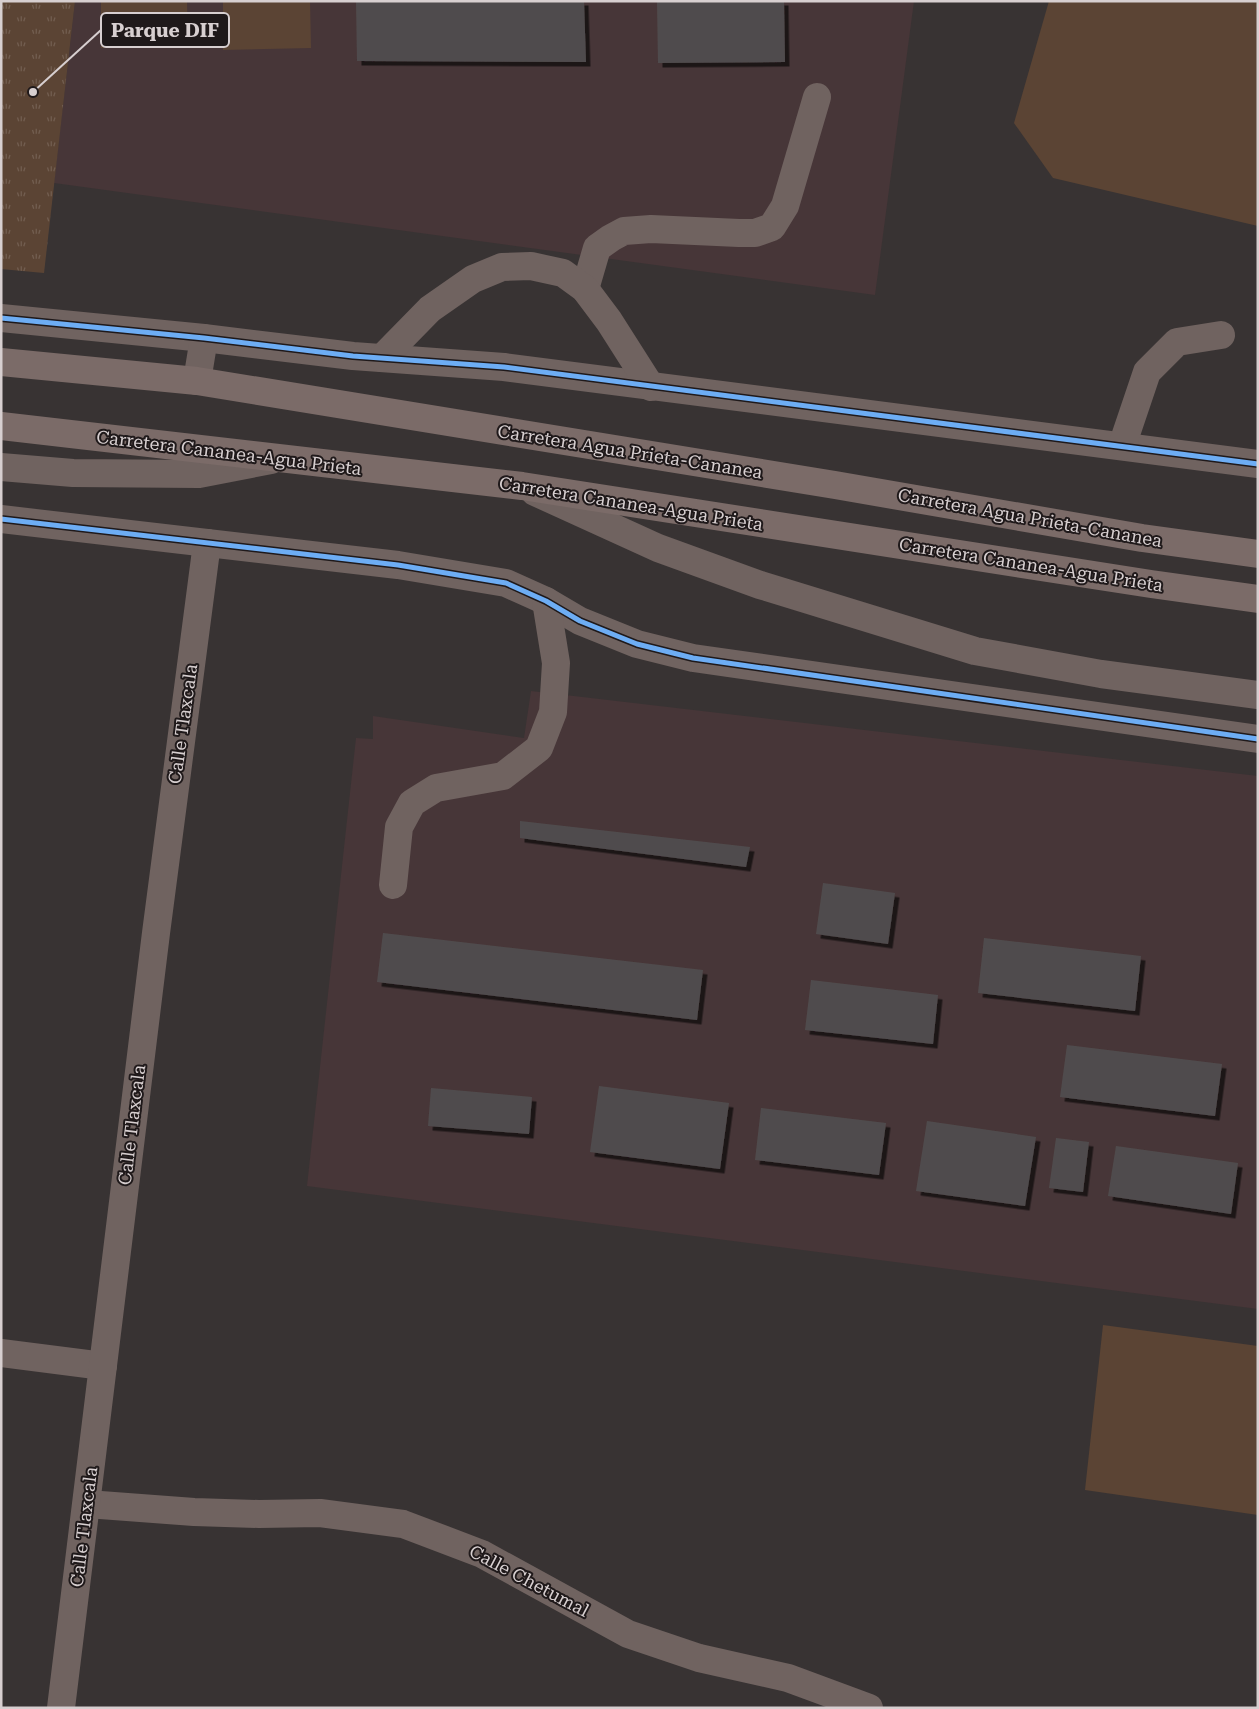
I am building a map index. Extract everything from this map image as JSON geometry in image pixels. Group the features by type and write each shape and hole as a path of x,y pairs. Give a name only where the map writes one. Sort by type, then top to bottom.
{"main road":[{"name":"Carretera Agua Prieta-Cananea","path":"1,362 197,381 825,483 1142,538 1258,554"},
{"name":"Carretera Cananea-Agua Prieta","path":"1,426 522,486 1141,583 1258,599"}],"street":[{"path":"585,289 597,248 624,231 651,229 755,233 772,227 785,206 817,97"},
{"path":"382,358 430,309 474,279 502,267 531,266 563,273 585,289 610,322 652,386"},
{"path":"1,318 382,358 504,367 1258,464"},
{"path":"1122,446 1147,372 1178,342 1221,335"},
{"path":"197,381 204,338"},
{"path":"1,467 73,473 199,474 276,458"},
{"path":"522,486 668,551 760,585 975,651 1101,674 1258,695"},
{"path":"1,519 398,565 506,583 546,601 580,621 637,644 693,658 1258,739"},
{"name":"Calle Tlaxcala","path":"61,1708 156,933 207,543"},
{"path":"394,885 399,827 412,803 436,788 503,776 539,748 553,712 556,664 546,601"},
{"path":"1,1353 103,1366"},
{"name":"Calle Chetumal","path":"87,1504 194,1512 320,1513 402,1524 482,1554 628,1634 699,1658 788,1678 869,1708"}],"shaded area":[{"path":"75,1 914,1 875,295 54,183"},
{"path":"531,691 1258,776 1258,1309 307,1186 356,738 373,739 373,716 524,738"}],"green space":[{"path":"1,1 75,1 44,273 1,269"},
{"path":"101,1 187,1 188,47 101,48"},
{"path":"223,1 310,1 311,48 223,50"},
{"path":"1049,1 1258,1 1258,226 1053,178 1014,123"},
{"path":"1103,1325 1258,1346 1258,1515 1085,1490"}],"building":[{"path":"356,1 584,1 586,62 357,61"},
{"path":"657,1 784,1 785,62 658,63"},
{"path":"520,821 750,847 746,867 520,838"},
{"path":"823,883 895,893 888,944 816,934"},
{"path":"383,933 703,970 697,1020 377,982"},
{"path":"984,938 1141,956 1135,1011 978,993"},
{"path":"811,980 938,995 933,1044 805,1030"},
{"path":"1067,1045 1222,1064 1215,1116 1060,1097"},
{"path":"599,1086 729,1103 720,1169 590,1152"},
{"path":"431,1088 532,1097 529,1134 428,1126"},
{"path":"761,1108 886,1123 879,1175 755,1160"},
{"path":"927,1121 1036,1137 1025,1206 916,1191"},
{"path":"1056,1138 1089,1142 1083,1192 1049,1188"},
{"path":"1116,1146 1238,1163 1231,1214 1108,1196"}],"cycle path":[{"path":"1,318 204,338 353,356 504,367 1258,464"},
{"path":"1,519 398,565 506,583 546,601 580,621 637,644 693,658 1258,739"}],"place":[{"name":"Parque DIF","path":"33,92"}]}
